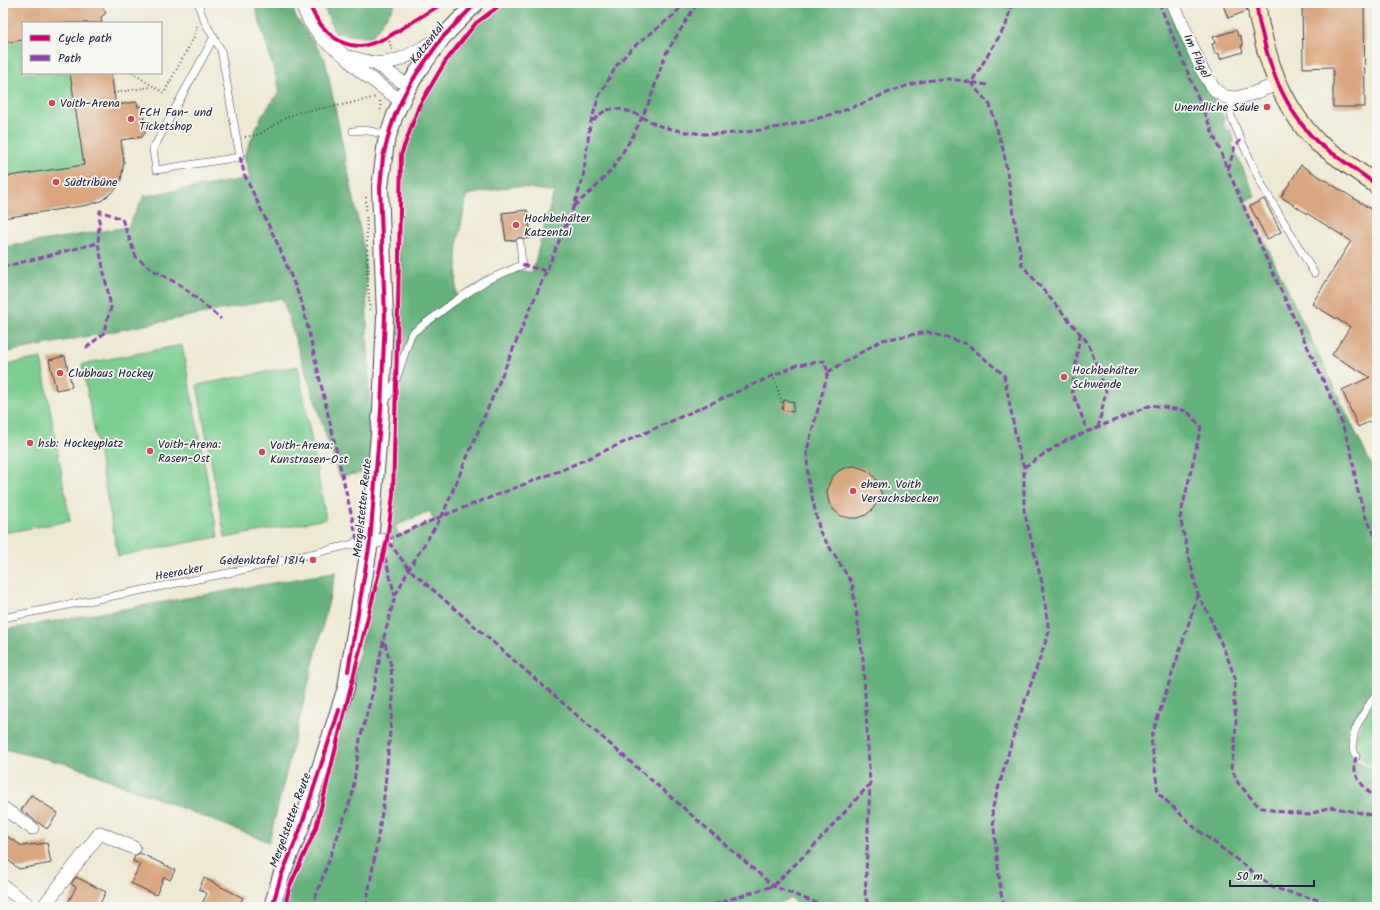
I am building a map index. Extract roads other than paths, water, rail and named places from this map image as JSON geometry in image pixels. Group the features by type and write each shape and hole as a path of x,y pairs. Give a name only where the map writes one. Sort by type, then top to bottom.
{"main road":[{"path":"1257,3 1257,12 1265,50 1278,84 1295,115 1310,135 1329,152 1377,185"}],"street":[{"name":"Katzental","path":"302,3 306,16 317,33 328,44 345,56 359,70 401,101 408,86 442,38 476,3"},
{"name":"Im Flügel","path":"1173,3 1207,78 1217,92 1231,98"},
{"name":"Katzental","path":"345,56 375,63 401,60 442,38"},
{"name":"Katzental","path":"375,63 408,86"},
{"path":"1231,98 1251,94 1278,84"},
{"name":"Mergelstetter Reute","path":"272,907 281,876 300,830 346,688 381,410 385,316 380,187 383,157 382,134 401,101"},
{"path":"364,542 387,540"},
{"path":"3,808 32,828"},
{"path":"43,907 100,833 134,848"},
{"path":"3,886 31,907"}],"lane":[{"path":"199,3 199,9 221,50 240,157 156,170 153,149 214,37"},
{"path":"1231,98 1231,116 1262,185 1314,274"},
{"path":"353,131 364,130 382,134"},
{"path":"381,410 396,380 411,334 455,301 487,280 522,265 520,242"},
{"name":"Heeracker","path":"3,618 233,572 364,542"},
{"path":"1356,756 1353,747 1356,729 1375,696"}],"place":[{"name":"Voith-Arena","path":"52,103"},
{"name":"Unendliche Säule","path":"1267,107"},
{"name":"FCH Fan- und Ticketshop","path":"131,119"},
{"name":"Südtribüne","path":"56,182"},
{"name":"Hochbehälter Katzental","path":"516,225"},
{"name":"Clubhaus Hockey","path":"60,373"},
{"name":"Hochbehälter Schwende","path":"1064,377"},
{"name":"hsb: Hockeyplatz","path":"30,443"},
{"name":"Voith-Arena: Rasen-Ost","path":"150,451"},
{"name":"Voith-Arena: Kunstrasen-Ost","path":"262,452"},
{"name":"ehem. Voith Versuchsbecken","path":"853,491"},
{"name":"Gedenktafel 1814","path":"313,560"}]}
